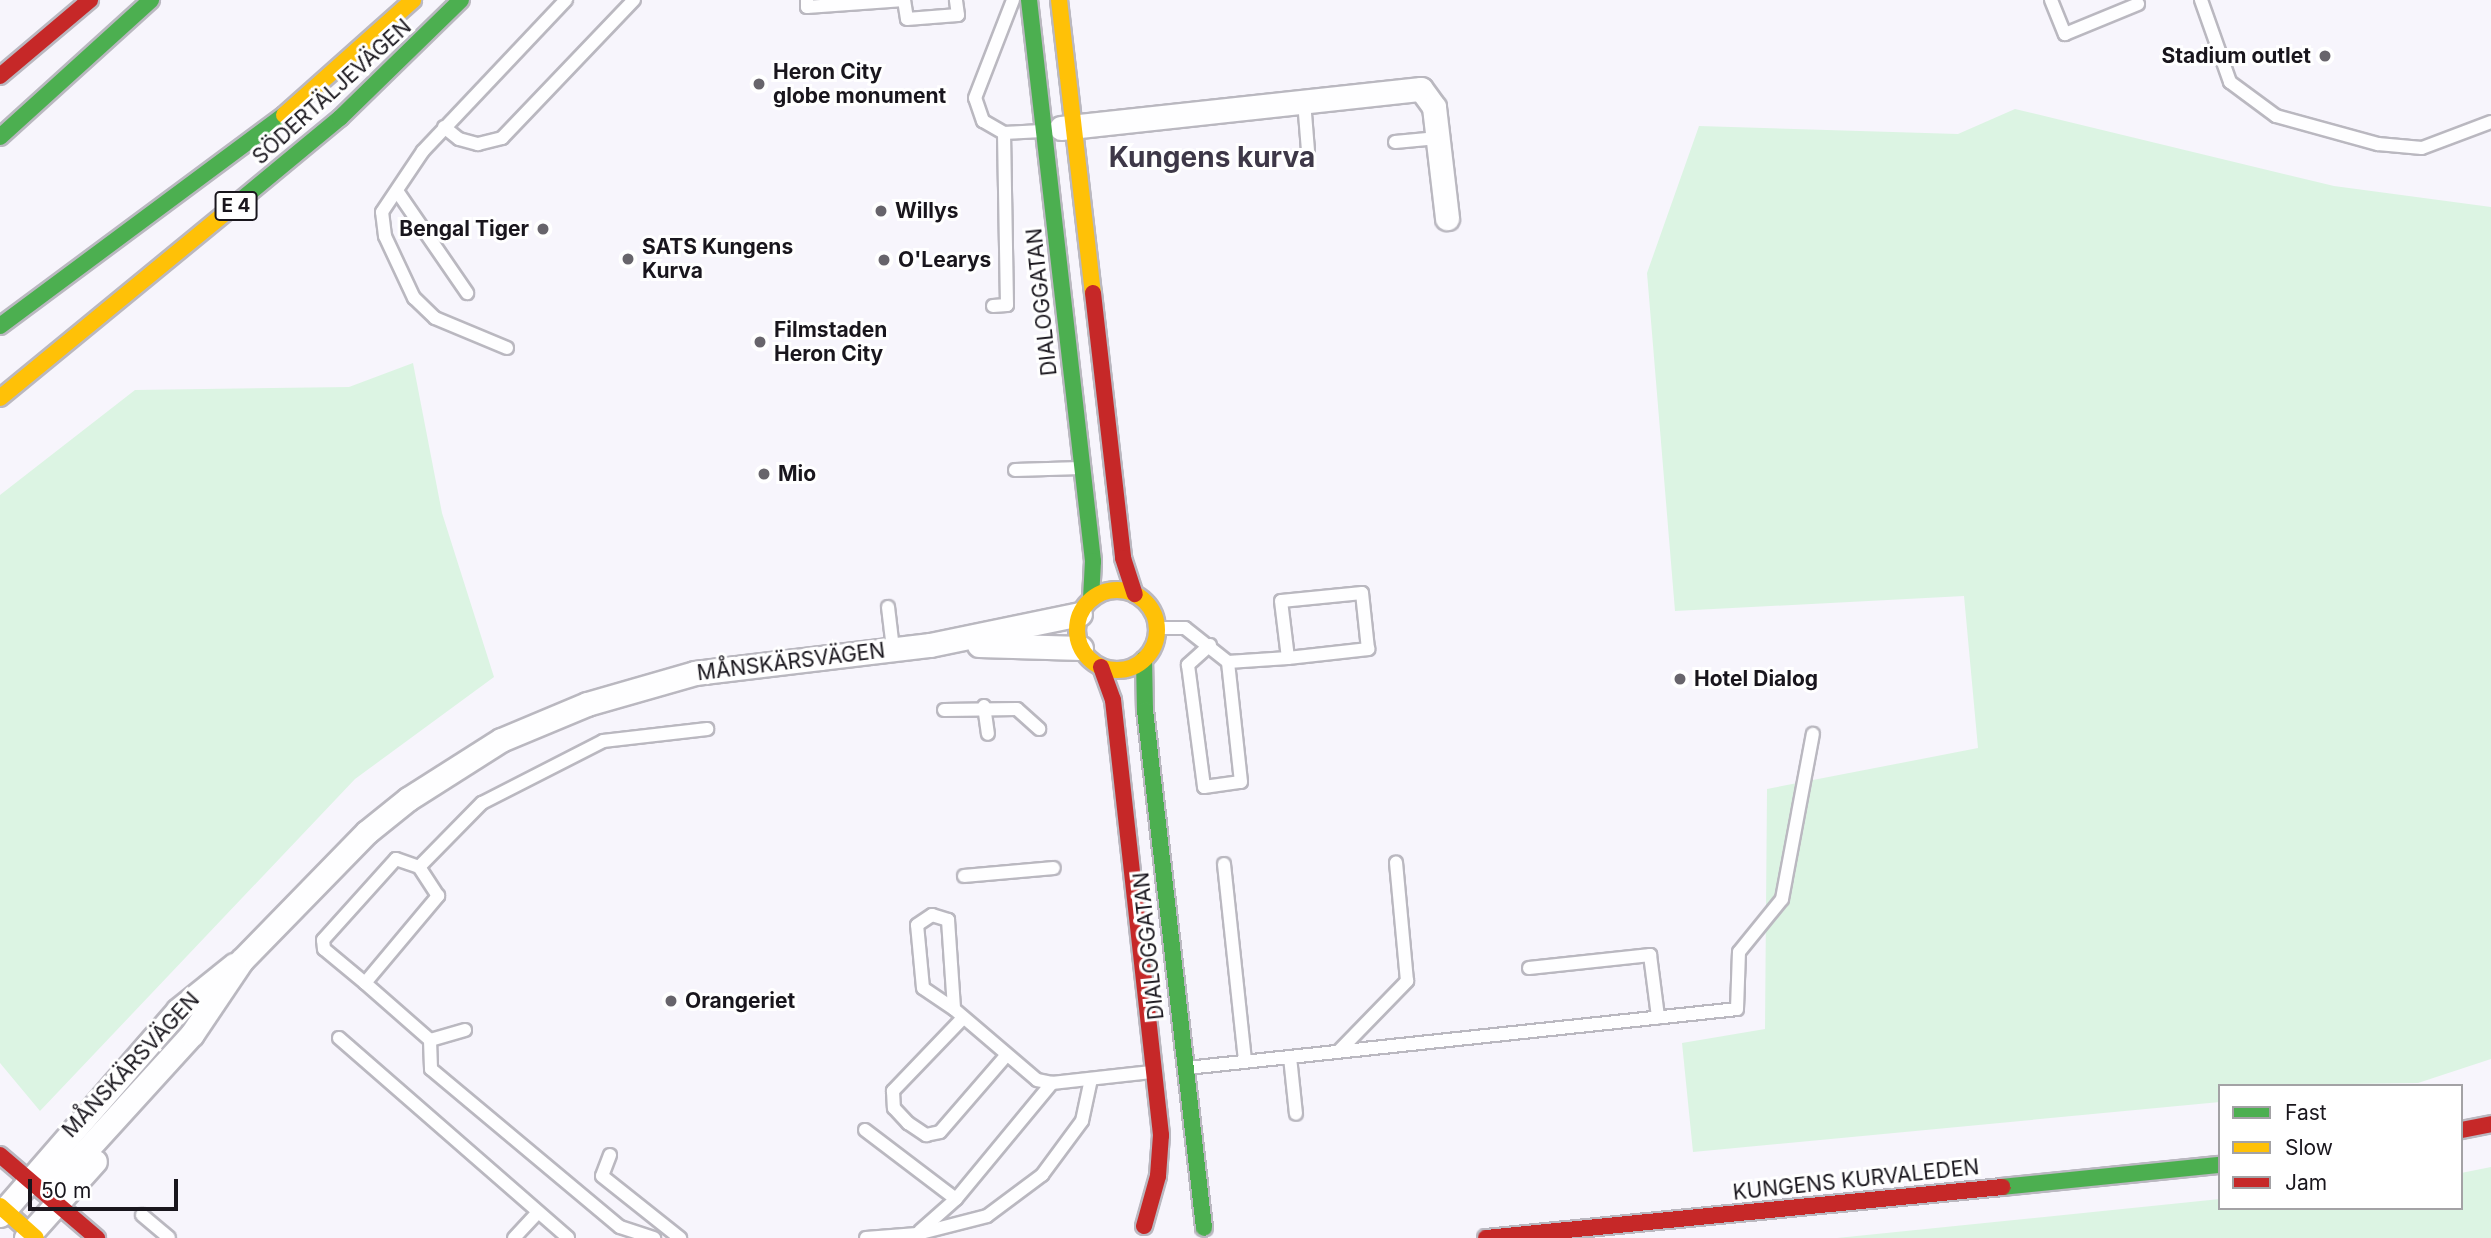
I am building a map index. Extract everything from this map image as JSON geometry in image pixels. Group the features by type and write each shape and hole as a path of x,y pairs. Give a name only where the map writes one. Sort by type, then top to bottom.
{"main road":[{"path":"0,76 90,0"},
{"path":"0,137 151,0"},
{"path":"5,322 301,103 412,0"},
{"name":"SÖDERTÄLJEVÄGEN","path":"0,398 340,118 461,0"},
{"name":"DIALOGGATAN","path":"1029,0 1093,561 1085,606"},
{"path":"1059,0 1123,558 1135,594 1154,614 1157,628 1154,645 1144,659 1131,667 1101,667 1081,649 1077,625 1085,606 1107,590 1135,594"},
{"name":"DIALOGGATAN","path":"1144,659 1144,695 1184,1068 1209,1233"},
{"name":"DIALOGGATAN","path":"1101,667 1113,700 1154,1071 1160,1155 1144,1226"},
{"path":"2463,1130 2491,1124"},
{"path":"0,1155 97,1238"},
{"name":"KUNGENS KURVALEDEN","path":"1486,1238 2218,1165"},
{"path":"1,1211 31,1236"},
{"path":"1131,1238 1144,1226 1174,1219 1209,1233"}],"street":[{"path":"1044,131 1421,89 1434,107 1447,218"},
{"name":"MÅNSKÄRSVÄGEN","path":"930,645 1085,606"},
{"name":"MÅNSKÄRSVÄGEN","path":"1,1211 178,1010 209,982 242,960 367,832 408,799 501,740 587,704 668,680 731,666 930,645 1081,649"},
{"name":"MÅNSKÄRSVÄGEN","path":"31,1236 198,1044 242,960"}],"lane":[{"path":"507,348 435,318 414,298 385,236 382,212 444,127 566,0"},
{"path":"444,127 459,139 478,144 502,138 634,0"},
{"path":"807,0 807,7 904,0 906,19 958,15 956,0"},
{"path":"1013,0 975,98 983,121 1004,133 1044,131"},
{"path":"2051,0 2065,34 2138,4"},
{"path":"2201,0 2230,82 2276,116 2378,144 2422,148 2491,122"},
{"path":"1304,102 1308,151"},
{"path":"993,306 1007,305 1004,133"},
{"path":"1395,142 1438,138"},
{"path":"397,191 467,293"},
{"path":"1015,470 1082,468"},
{"path":"1228,662 1288,657 1368,649 1362,593 1282,601 1288,657"},
{"path":"888,607 893,649"},
{"path":"1157,628 1185,628 1210,645 1228,662 1241,782 1205,787 1188,665 1210,645"},
{"path":"984,706 988,734"},
{"path":"944,710 984,706 1017,709 1038,729"},
{"path":"419,867 482,803 603,741 707,729"},
{"path":"1004,1056 940,1132 926,1135 908,1124 894,1108 893,1091 958,1014 948,920 932,915 917,925 923,988 958,1014 1004,1056 1037,1080 1052,1083 1737,1009 1739,952 1782,900 1813,734"},
{"path":"365,983 439,896 419,867 397,859 323,940 324,949 430,1040 431,1069 620,1227 654,1238"},
{"path":"1339,1051 1407,981 1396,863"},
{"path":"1224,864 1245,1061"},
{"path":"964,876 1054,868"},
{"path":"1529,968 1650,955 1658,1017"},
{"path":"430,1040 465,1030"},
{"path":"340,1038 568,1238"},
{"path":"1290,1057 1296,1114"},
{"path":"866,1238 917,1234 987,1216 1042,1174 1082,1121 1091,1079"},
{"path":"917,1234 956,1199 1052,1083"},
{"path":"865,1130 956,1199"},
{"path":"610,1155 602,1176 680,1238"},
{"path":"514,1238 538,1212"},
{"path":"142,1215 169,1238"}],"green space":[{"path":"2015,109 2334,186 2491,207 2491,1059 2418,1083 2218,1084 2218,1102 1693,1152 1682,1043 1765,1029 1767,789 1978,748 1964,596 1675,611 1647,273 1699,126 1958,134"},
{"path":"413,363 442,513 494,677 355,779 40,1111 0,1063 0,495 135,390 349,387"},
{"path":"2491,1167 2491,1238 1837,1238 2218,1199 2218,1210 2463,1210 2463,1173"}],"traffic: fast":[{"path":"0,137 151,0"},
{"path":"236,204 340,118 461,0"},
{"path":"1029,0 1093,561 1091,599"},
{"path":"0,326 284,115"},
{"path":"1144,659 1145,710 1204,1228"},
{"path":"2002,1187 2218,1165"}],"traffic: slow":[{"path":"284,115 413,0"},
{"path":"1059,0 1093,293"},
{"path":"0,398 236,204"},
{"path":"1117,590 1132,593 1145,602 1154,615 1157,630 1154,645 1145,658 1132,667 1117,670 1102,667 1089,658 1080,645 1077,630 1080,615 1089,602 1102,593 1117,590"},
{"path":"0,1206 36,1238"}],"traffic: jam":[{"path":"0,76 90,0"},
{"path":"1093,293 1123,558 1135,594"},
{"path":"1101,667 1113,700 1161,1135 1158,1176 1144,1226"},
{"path":"2463,1130 2491,1124"},
{"path":"0,1155 97,1238"},
{"path":"1486,1238 2002,1187"}],"place":[{"name":"Stadium outlet","path":"2325,56"},
{"name":"Heron City globe monument","path":"759,84"},
{"name":"Willys","path":"881,211"},
{"name":"Bengal Tiger","path":"543,229"},
{"name":"SATS Kungens Kurva","path":"628,259"},
{"name":"O'Learys","path":"884,260"},
{"name":"Filmstaden Heron City","path":"760,342"},
{"name":"Mio","path":"764,474"},
{"name":"Hotel Dialog","path":"1680,679"},
{"name":"Orangeriet","path":"671,1001"}],"district":[{"name":"Kungens kurva","path":"1212,157"}]}
